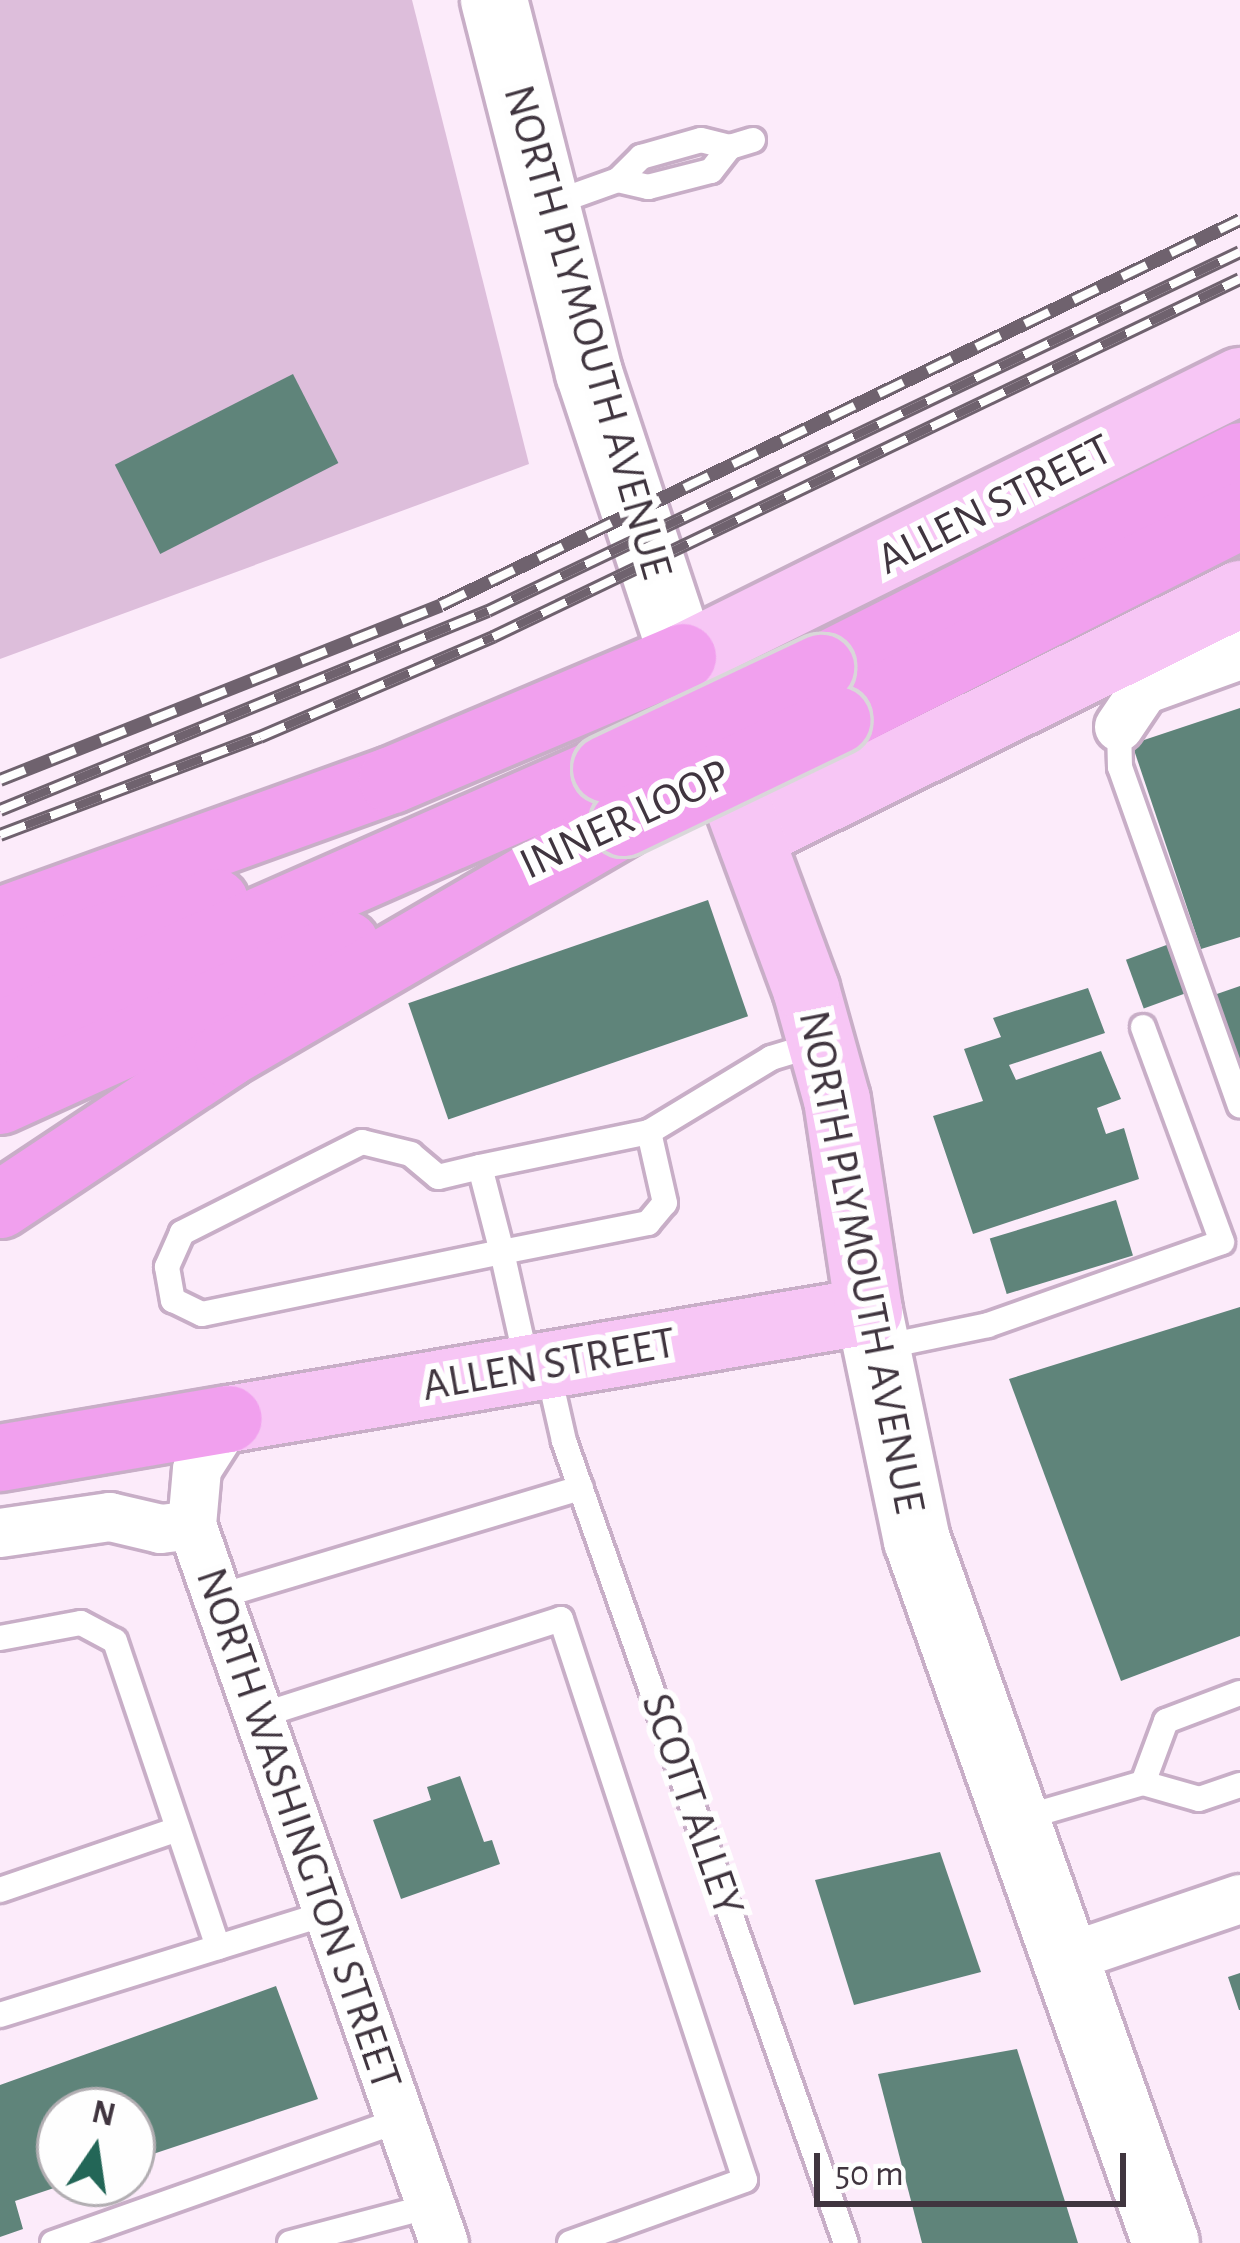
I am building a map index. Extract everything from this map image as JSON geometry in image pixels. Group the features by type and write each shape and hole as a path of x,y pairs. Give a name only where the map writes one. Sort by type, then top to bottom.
{"highway":[{"name":"INNER LOOP","path":"830,694 1240,456"},
{"name":"INNER LOOP","path":"0,1101 830,694 1240,516"},
{"path":"0,921 408,774 683,657"},
{"path":"0,970 615,796"},
{"path":"0,1205 615,796"},
{"name":"INNER LOOP","path":"0,1034 615,796"},
{"path":"0,1458 229,1419"}],"main road":[{"name":"NORTH PLYMOUTH AVENUE","path":"494,0 589,374 683,657 752,836 821,1043 872,1330 917,1540 1166,2243"},
{"name":"ALLEN STREET","path":"683,657 1240,381"},
{"path":"752,836 1240,593"},
{"name":"ALLEN STREET","path":"229,1419 538,1367 872,1330"}],"street":[{"path":"1119,727 1144,690 1240,655"},
{"name":"NORTH WASHINGTON STREET","path":"229,1419 197,1468 192,1525 437,2225"},
{"path":"0,1533 110,1517 161,1529 192,1525"},
{"path":"1066,1958 1240,1899"}],"lane":[{"path":"544,206 618,180 641,158 701,140 741,143"},
{"path":"1119,727 1120,767 1240,1105"},
{"path":"872,1330 988,1325 1222,1242 1143,1027"},
{"path":"649,1132 665,1203 648,1223 202,1314 173,1300 167,1267 182,1234 362,1142 411,1154 438,1177 649,1132 771,1058 821,1043"},
{"name":"SCOTT ALLEY","path":"480,1168 538,1367 846,2243"},
{"path":"217,1597 580,1488"},
{"path":"259,1716 561,1619 745,2180 570,2243"},
{"path":"0,1638 81,1623 115,1641 218,1947"},
{"path":"1142,1783 1166,1721 1240,1693"},
{"path":"1017,1820 1142,1783 1199,1799 1240,1785"},
{"path":"0,1890 178,1829"},
{"path":"0,2015 328,1912"},
{"path":"53,2243 400,2120"},
{"path":"290,2243 437,2225"}],"shaded area":[{"path":"0,0 412,0 529,464 0,659"}],"building":[{"path":"293,374 338,463 160,554 115,465"},
{"path":"1240,708 1240,937 1201,949 1132,744"},
{"path":"708,900 748,1016 448,1120 408,1003"},
{"path":"1172,943 1190,992 1144,1009 1126,960"},
{"path":"1240,986 1240,1063 1239,1063 1214,995"},
{"path":"1088,988 1105,1033 1009,1065 1016,1080 1101,1051 1121,1099 1097,1108 1106,1134 1124,1128 1139,1179 973,1234 933,1116 983,1101 964,1049 1001,1037 993,1018"},
{"path":"1116,1200 1133,1255 1007,1294 990,1239"},
{"path":"1240,1307 1240,1636 1121,1681 1009,1379"},
{"path":"460,1776 484,1842 492,1840 500,1864 401,1899 373,1820 431,1800 427,1787"},
{"path":"940,1852 981,1972 854,2005 815,1880"},
{"path":"1240,1973 1240,2010 1239,2010 1228,1977"},
{"path":"276,1986 318,2099 156,2153 156,2087 36,2087 36,2194 15,2201 23,2229 0,2237 0,2085"},
{"path":"1017,2049 1078,2243 922,2243 878,2074"}],"railway":[{"path":"0,780 441,605 1240,220"},
{"path":"0,810 488,611 1240,252"},
{"path":"0,835 260,737 493,637 1240,279"}]}
